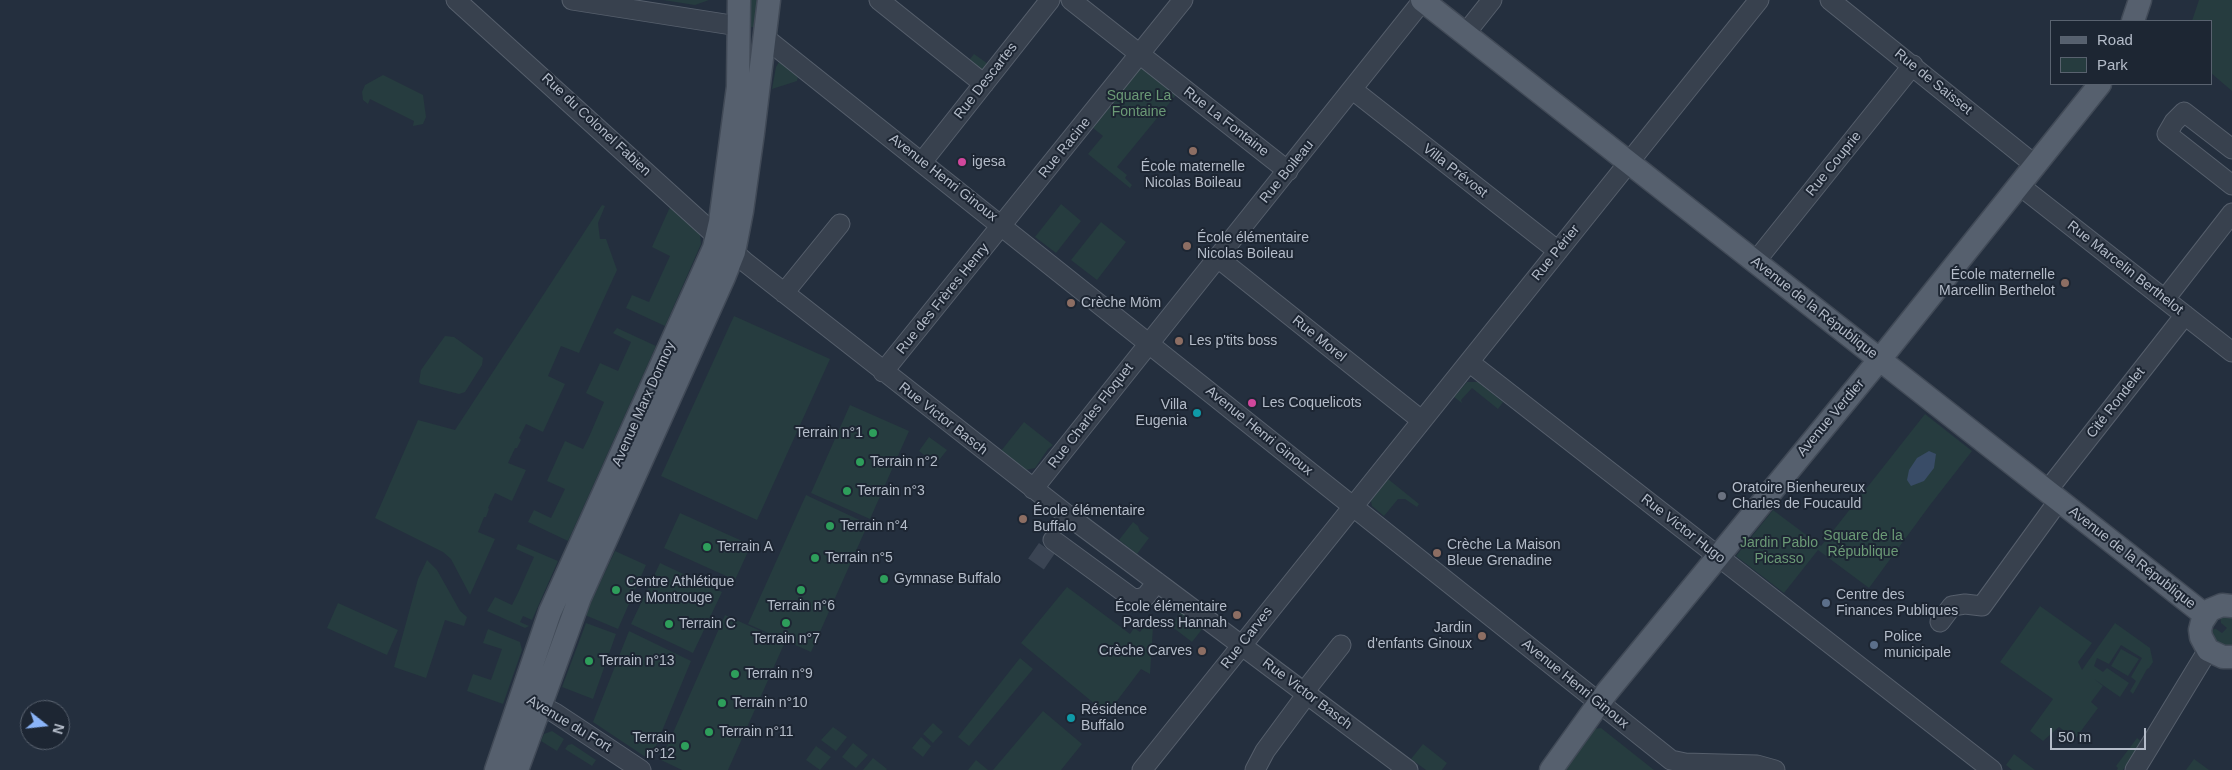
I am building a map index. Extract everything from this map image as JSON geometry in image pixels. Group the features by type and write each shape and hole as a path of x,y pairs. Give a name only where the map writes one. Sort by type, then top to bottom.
{"main road":[{"name":"Avenue Marx Dormoy","path":"517,770 550,612 709,261 717,237 738,87 739,0"},
{"name":"Avenue Marx Dormoy","path":"496,770 580,597 734,252 742,211 769,0"},
{"name":"Avenue de la République","path":"1422,0 2205,615"},
{"path":"2133,20 2140,0"},
{"path":"738,26 765,34"},
{"name":"Avenue Verdier","path":"1551,770 1598,703 1880,359 2099,85"},
{"path":"2232,606 2216,607 2205,615 2200,630 2201,637 2208,650 2223,657 2232,657"}],"street":[{"name":"Rue du Colonel Fabien","path":"456,0 734,252"},
{"path":"572,0 738,26"},
{"path":"879,0 984,84"},
{"name":"Rue Descartes","path":"922,162 1050,0"},
{"name":"Rue La Fontaine","path":"1071,0 1288,171"},
{"name":"Rue Racine","path":"1003,226 1183,0"},
{"name":"Rue Boileau","path":"1150,343 1353,90 1422,0"},
{"path":"1465,34 1492,0"},
{"name":"Rue de Saisset","path":"1830,0 2035,165"},
{"name":"Rue Périer","path":"1352,505 1558,252 1757,1"},
{"name":"Avenue Henri Ginoux","path":"765,34 922,162 1671,760 1685,763 1757,766 1775,770"},
{"name":"Rue Couprie","path":"1755,262 1913,65"},
{"name":"Villa Prévost","path":"1353,90 1558,252"},
{"path":"2232,149 2184,112 2174,122 2168,134 2232,184"},
{"name":"Rue Marcelin Berthelot","path":"2019,185 2232,352"},
{"path":"2165,300 2232,213"},
{"path":"784,292 840,224"},
{"name":"Rue des Frères Henry","path":"883,372 1003,226"},
{"name":"Rue Victor Basch","path":"734,252 1033,489 1408,770"},
{"name":"Rue Morel","path":"1218,258 1421,420"},
{"name":"Cité Rondelet","path":"1940,622 1952,606 1965,604 1982,606 2053,496 2185,315"},
{"name":"Rue Charles Floquet","path":"1033,489 1150,343"},
{"name":"Rue Victor Hugo","path":"1469,362 1992,770"},
{"name":"Rue Carves","path":"1142,770 1352,505"},
{"path":"1070,517 1050,544 1132,598 1139,599 1146,596 1157,582"},
{"path":"1255,770 1265,751 1305,693 1342,645"},
{"path":"2135,770 2208,650"},
{"name":"Avenue du Fort","path":"531,700 641,770"}],"green space":[{"path":"663,0 709,0 695,5"},
{"path":"751,0 763,0 756,26 754,27 750,27 747,20"},
{"path":"2199,0 2232,0 2232,91 2212,74 2212,20 2192,20"},
{"path":"974,54 991,66 985,73 966,64"},
{"path":"779,62 798,77 797,81 772,89 776,67"},
{"name":"Square La Fontaine","path":"1143,68 1176,95 1117,167 1127,175 1125,178 1132,185 1130,188 1088,154 1103,136 1093,128 1139,69"},
{"path":"383,75 423,95 426,117 423,124 413,126 414,121 370,99 368,104 363,100 362,92 365,85"},
{"path":"1061,204 1081,221 1056,253 1035,237"},
{"path":"602,205 605,206 598,223 600,239 606,239 617,270 579,353 561,346 548,376 565,384 543,432 526,424 519,438 521,440 508,463 526,470 512,501 495,493 488,508 486,517 484,517 478,532 495,539 470,595 451,559 443,552 375,518 418,420 455,430"},
{"path":"670,207 700,234 701,244 665,326 626,308 632,295 649,302 670,256 652,247"},
{"path":"1101,222 1126,242 1097,280 1071,260"},
{"path":"734,316 830,359 757,520 661,476"},
{"path":"617,328 656,346 568,541 528,522 534,510 551,518 565,489 547,481 565,441 583,449 589,437 604,402 586,393 600,363 618,371 631,342 613,333"},
{"path":"445,336 454,337 483,358 482,365 465,392 459,394 419,382 421,370"},
{"path":"1467,382 1478,382 1503,402 1498,409 1472,388 1461,400 1462,403 1454,397"},
{"path":"850,405 909,431 870,519 811,493"},
{"name":"Square de la République","path":"1925,414 1972,451 1869,588 1818,550 1784,593 1736,556 1773,510 1821,546"},
{"path":"1024,422 1053,445 1035,468 1025,470 1001,451"},
{"path":"929,437 947,450 936,464 919,451"},
{"path":"1388,479 1419,504 1417,507 1405,499 1398,499 1384,516 1372,506 1371,501"},
{"path":"806,495 868,524 811,652 748,624"},
{"name":"Terrain A","path":"680,513 751,545 735,580 664,548"},
{"path":"1133,522 1149,538 1137,554 1119,540"},
{"path":"518,544 558,561 532,620 523,616 520,622 529,626 525,628 487,611 495,597 512,605 518,593 534,557 516,549"},
{"name":"Centre Athlétique de Montrouge","path":"615,551 646,565 618,629 585,615"},
{"path":"427,560 437,570 460,611 467,617 464,626 445,620 426,678 394,667 418,579"},
{"path":"660,563 722,592 693,653 631,624"},
{"path":"1067,587 1130,634 1134,628 1140,632 1147,623 1153,627 1150,674 1141,669 1107,714 1021,643"},
{"path":"338,603 398,630 387,655 327,628"},
{"path":"2040,606 2092,643 2078,662 2082,670 2115,623 2150,648 2153,662 2133,694 2130,691 2136,681 2131,677 2142,658 2121,645 2109,664 2097,658 2094,666 2103,672 2107,668 2129,683 2120,697 2094,679 2103,686 2091,702 2098,708 2075,739 2059,727 2043,741 2030,731 2053,699 2000,662"},
{"path":"1181,612 1203,628 1192,642 1171,626"},
{"path":"2220,613 2232,618 2232,646 2216,643 2206,630 2216,629 2222,633 2227,628 2221,623"},
{"path":"725,615 785,642 728,770 682,770 661,760"},
{"name":"Terrain n°13","path":"586,623 616,634 593,699 562,687"},
{"path":"488,629 520,642 522,650 503,704 467,691 473,674 491,680 502,649 483,643"},
{"path":"629,631 691,661 650,760 593,722"},
{"path":"2121,649 2139,659 2128,676 2111,666"},
{"path":"1020,658 1033,669 969,746 958,737"},
{"path":"1043,711 1082,744 1061,770 993,770"},
{"path":"933,723 943,732 933,743 923,734"},
{"path":"833,727 847,737 836,751 821,740"},
{"path":"1601,728 1654,770 1565,770 1594,729"},
{"path":"552,731 564,739 557,751 541,741 544,734"},
{"path":"921,737 931,746 923,757 912,748"},
{"path":"2137,738 2141,741 2123,770 2117,770 2116,766"},
{"path":"853,743 868,755 856,768 842,757"},
{"path":"572,744 596,760 592,766 565,749 568,745"},
{"path":"1423,744 1447,763 1442,770 1426,770 1411,759"},
{"path":"816,746 831,757 820,770 806,760"},
{"path":"2014,754 2035,770 2012,770 2006,765"},
{"path":"873,758 887,769 863,770"},
{"path":"2194,759 2209,770 2186,770"},
{"path":"976,760 988,770 968,770"}],"water":[{"path":"1929,451 1936,454 1934,468 1924,481 1911,486 1907,480 1909,470 1917,458"}],"tunnel":[{"path":"1036,564 1047,548"}],"place":[{"name":"École maternelle Nicolas Boileau","path":"1193,151"},
{"name":"igesa","path":"962,162"},
{"name":"École élémentaire Nicolas Boileau","path":"1187,246"},
{"name":"École maternelle Marcellin Berthelot","path":"2065,283"},
{"name":"Crèche Möm","path":"1071,303"},
{"name":"Les p'tits boss","path":"1179,341"},
{"name":"Les Coquelicots","path":"1252,403"},
{"name":"Villa Eugenia","path":"1197,413"},
{"name":"Terrain n°1","path":"873,433"},
{"name":"Terrain n°2","path":"860,462"},
{"name":"Terrain n°3","path":"847,491"},
{"name":"Oratoire Bienheureux Charles de Foucauld","path":"1722,496"},
{"name":"École élémentaire Buffalo","path":"1023,519"},
{"name":"Terrain n°4","path":"830,526"},
{"name":"Terrain A","path":"707,547"},
{"name":"Crèche La Maison Bleue Grenadine","path":"1437,553"},
{"name":"Terrain n°5","path":"815,558"},
{"name":"Gymnase Buffalo","path":"884,579"},
{"name":"Centre Athlétique de Montrouge","path":"616,590"},
{"name":"Terrain n°6","path":"801,590"},
{"name":"Centre des Finances Publiques","path":"1826,603"},
{"name":"École élémentaire Pardess Hannah","path":"1237,615"},
{"name":"Terrain n°7","path":"786,623"},
{"name":"Terrain C","path":"669,624"},
{"name":"Jardin d'enfants Ginoux","path":"1482,636"},
{"name":"Police municipale","path":"1874,645"},
{"name":"Crèche Carves","path":"1202,651"},
{"name":"Terrain n°13","path":"589,661"},
{"name":"Terrain n°9","path":"735,674"},
{"name":"Terrain n°10","path":"722,703"},
{"name":"Résidence Buffalo","path":"1071,718"},
{"name":"Terrain n°11","path":"709,732"},
{"name":"Terrain n°12","path":"685,746"}],"park label":[{"name":"Jardin Pablo Picasso","path":"1779,552"}]}
